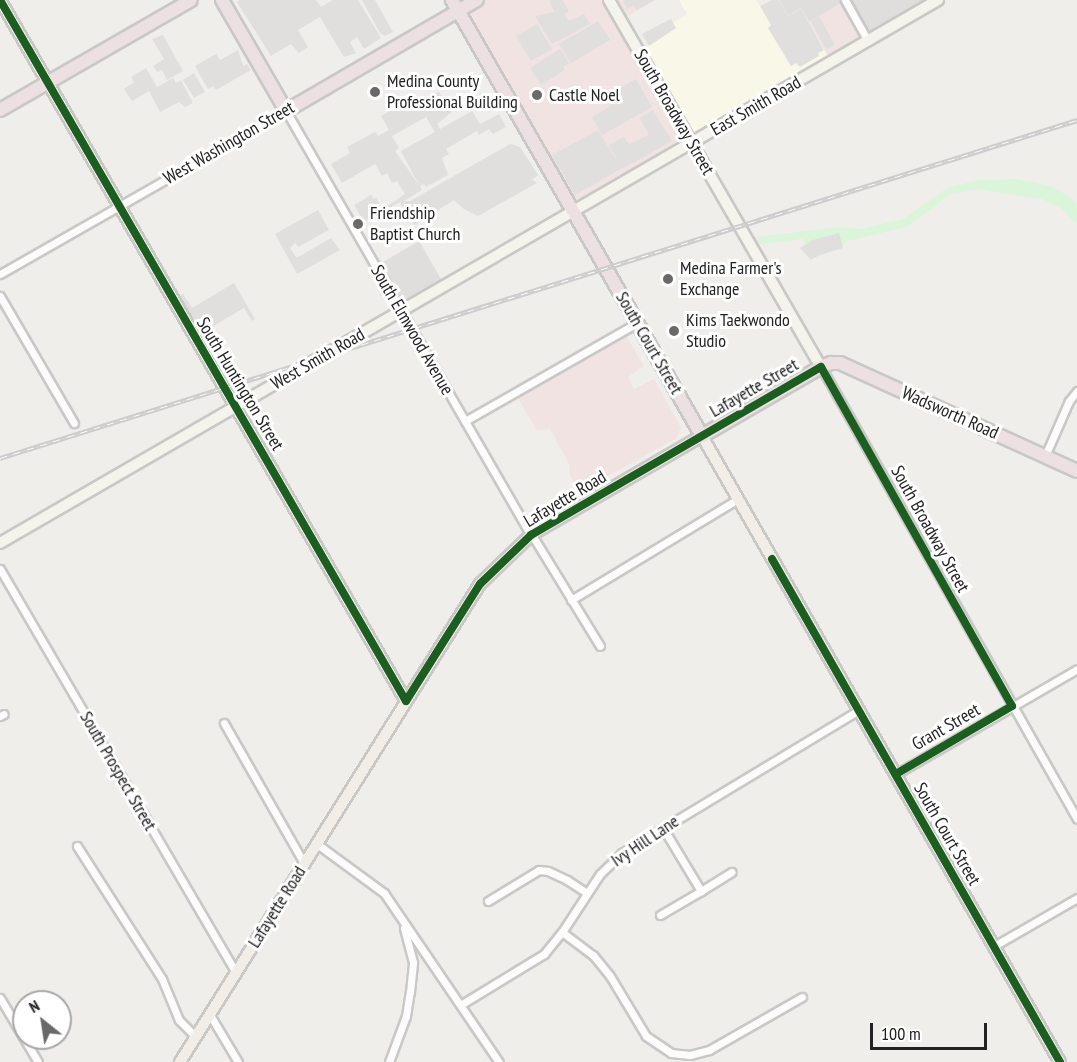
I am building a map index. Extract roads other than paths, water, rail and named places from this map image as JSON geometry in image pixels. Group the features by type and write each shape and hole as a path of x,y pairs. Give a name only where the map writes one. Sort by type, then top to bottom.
{"highway":[{"path":"0,110 191,0"},
{"name":"South Elmwood Avenue","path":"222,0 286,111"},
{"name":"West Washington Street","path":"286,111 455,5 477,0"},
{"name":"South Court Street","path":"455,5 702,436"},
{"name":"Wadsworth Road","path":"821,367 831,363 840,363 1077,471"},
{"name":"Lafayette Street","path":"702,436 821,367"}],"main road":[{"name":"South Court Street","path":"702,436 1060,1062"},
{"name":"Lafayette Road","path":"180,1062 480,584 531,535 702,436"}],"street":[{"name":"South Huntington Street","path":"0,0 406,701"},
{"name":"South Broadway Street","path":"609,0 821,367 1077,819"},
{"path":"845,0 868,41"},
{"name":"East Smith Road","path":"574,211 938,0"},
{"name":"West Washington Street","path":"0,274 286,111"},
{"name":"South Elmwood Avenue","path":"286,111 531,535 600,646"},
{"name":"West Smith Road","path":"0,543 574,211"},
{"path":"0,296 74,423"},
{"path":"465,422 637,323"},
{"path":"1045,456 1069,401 1077,391"},
{"path":"571,600 738,499"},
{"name":"South Prospect Street","path":"0,569 236,973"},
{"name":"Grant Street","path":"896,774 1077,669"},
{"name":"Ivy Hill Lane","path":"462,1004 535,961 562,932 587,893 611,862 663,828 859,710"},
{"path":"224,723 304,863"},
{"path":"663,828 701,891"},
{"path":"317,844 384,893 402,923 462,1004 499,1062"},
{"path":"77,846 162,980 179,1020 196,1036"},
{"path":"488,901 539,870 548,871 567,880 587,893"},
{"path":"660,915 732,872"},
{"path":"994,946 1077,898"},
{"path":"389,1062 406,1016 413,962 402,923"},
{"path":"562,932 593,955 610,976 646,1036 661,1049 672,1053 690,1055 709,1050 802,997"},
{"path":"0,998 38,1062"},
{"path":"210,1015 238,1062"},
{"path":"671,1062 672,1053"}],"railway":[{"path":"0,458 1077,120"}],"place":[{"name":"Medina County Professional Building","path":"375,92"},
{"name":"Castle Noel","path":"537,95"},
{"name":"Friendship Baptist Church","path":"358,224"},
{"name":"Medina Farmer's Exchange","path":"668,279"},
{"name":"Kims Taekwondo Studio","path":"674,331"}]}
